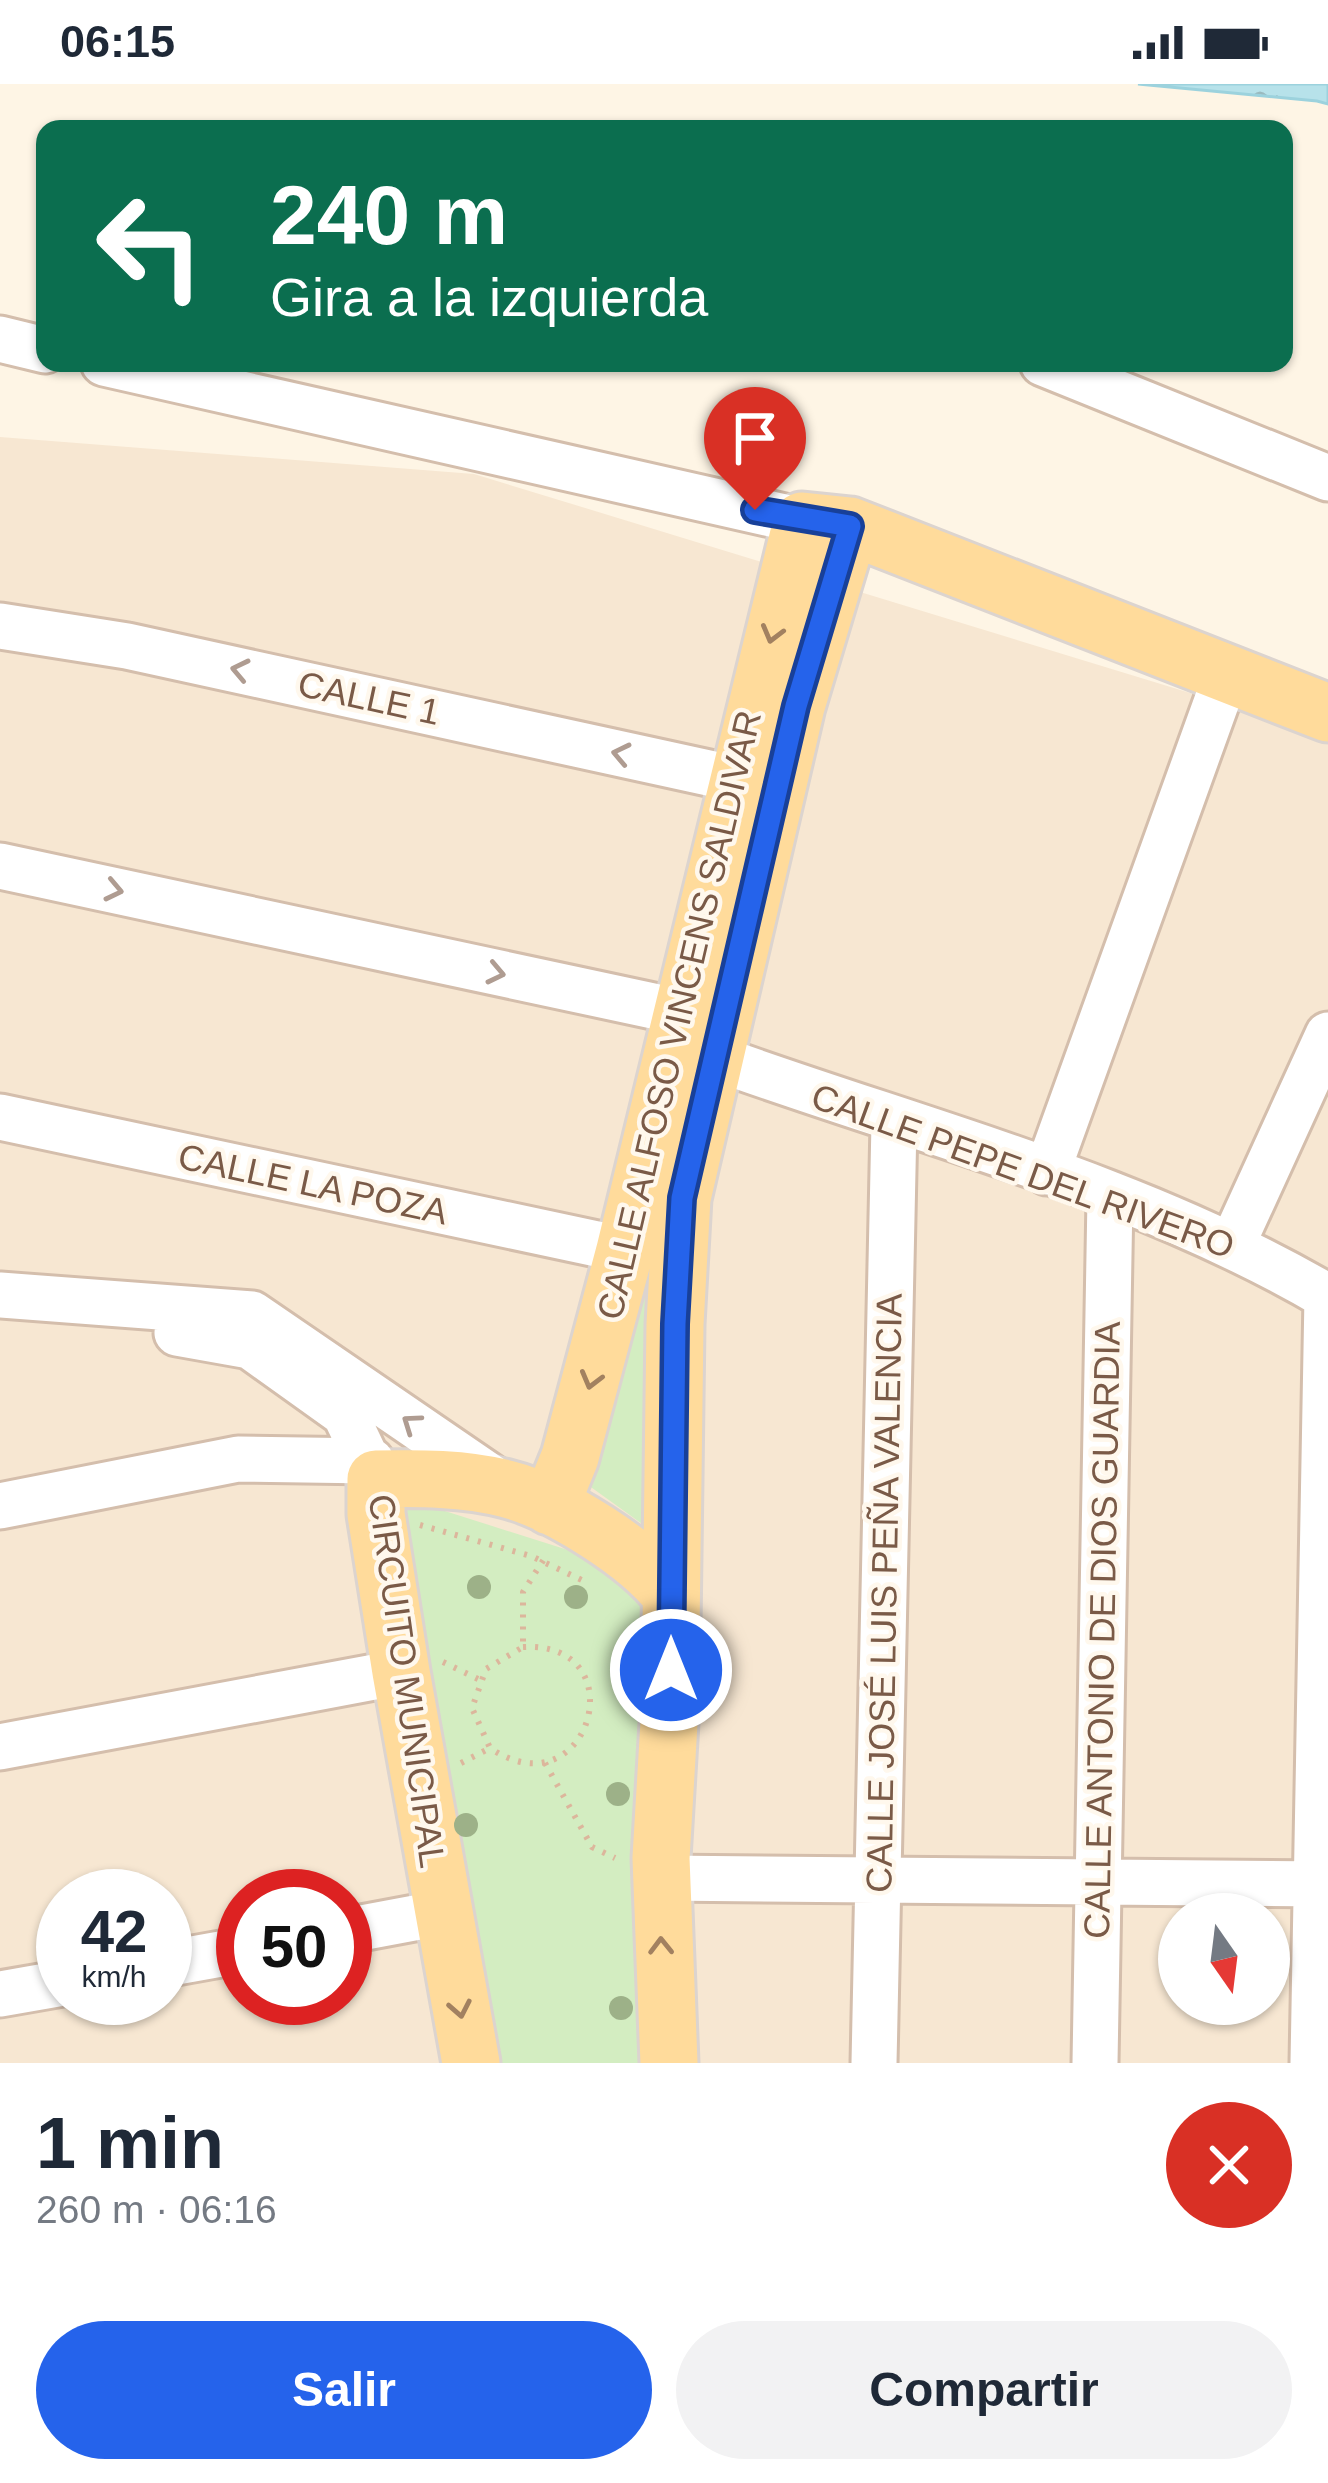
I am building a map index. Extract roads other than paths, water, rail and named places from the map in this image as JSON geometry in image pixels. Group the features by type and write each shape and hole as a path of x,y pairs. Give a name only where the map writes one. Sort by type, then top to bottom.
{"main road":[{"path":"669,2063 641,1864 671,1595 679,1224 697,1035 796,706 826,524 1328,712"},
{"name":"CALLE ALFOSO VINCENS SALDIVAR","path":"546,1521 570,1457 626,1250 697,1035 736,778 826,524"},
{"name":"CIRCUITO MUNICIPAL","path":"471,2063 441,1913 421,1675 376,1514 373,1470 546,1521 624,1551 671,1595"}],"street":[{"path":"0,339 36,348"},
{"path":"144,372 826,524"},
{"path":"1065,372 1328,478"},
{"name":"CALLE 1","path":"0,626 127,646 736,778"},
{"path":"1047,1172 1227,674"},
{"name":"CALLE PEPE DEL RIVERO","path":"0,866 697,1035 894,1123 1047,1172 1232,1245 1327,1296"},
{"path":"1232,1245 1328,1036"},
{"name":"CALLE LA POZA","path":"0,1117 626,1250"},
{"name":"CALLE JOSÉ LUIS PEÑA VALENCIA","path":"874,2063 894,1123"},
{"name":"CALLE ANTONIO DE DIOS GUARDIA","path":"1095,2063 1110,1197"},
{"path":"0,1295 252,1314 546,1521"},
{"path":"1313,2063 1323,1884 1327,1296"},
{"path":"0,1324 161,1330 250,1346 345,1414 373,1470"},
{"name":"CIRCUITO MUNICIPAL","path":"0,1506 238,1459 373,1470"},
{"path":"0,1747 421,1675"},
{"path":"641,1864 879,1882 1098,1879 1323,1884"},
{"path":"372,1926 441,1913"},
{"path":"0,1994 36,1988"}],"water":[{"path":"1138,84 1328,84 1328,104 1317,101"}]}
